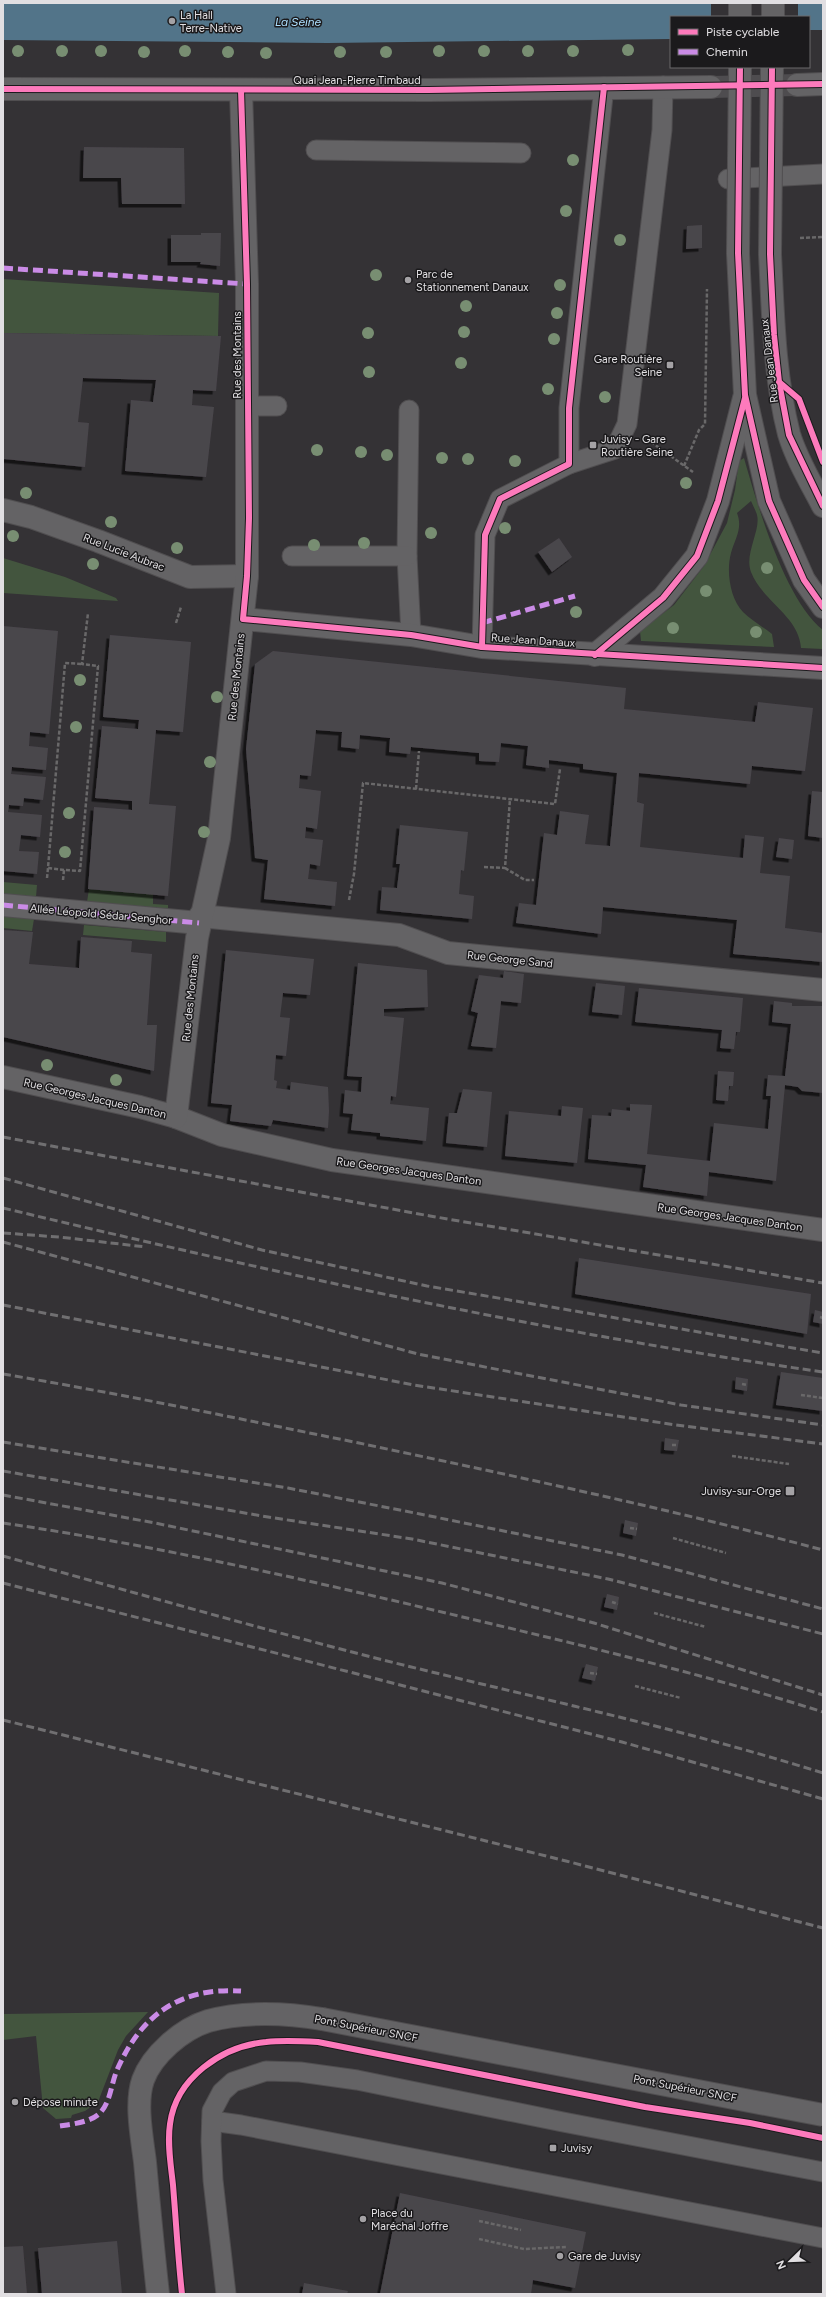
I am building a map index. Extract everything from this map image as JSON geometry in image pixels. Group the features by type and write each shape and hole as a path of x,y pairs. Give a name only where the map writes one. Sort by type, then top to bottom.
{"street":[{"path":"740,3 740,16"},
{"path":"772,16 773,3"},
{"path":"740,68 738,253 745,395 769,501 804,580 823,607"},
{"name":"Rue Jean Danaux","path":"772,68 770,254 774,335 779,382 790,435 823,506"},
{"path":"797,85 823,84"},
{"name":"Quai Jean-Pierre Timbaud","path":"3,89 428,90 663,86 711,87"},
{"name":"Rue des Montains","path":"176,1117 200,919 219,838 248,576 247,284 241,90"},
{"path":"595,655 663,598 696,556 718,502 745,395"},
{"name":"Rue Lucie Aubrac","path":"3,510 32,517 91,538 190,578 248,576"},
{"name":"Rue Jean Danaux","path":"243,619 411,635 482,647 823,668"},
{"name":"Allée Léopold Sédar Senghor","path":"3,905 200,919"},
{"name":"Rue George Sand","path":"200,919 399,935 448,953 823,990"},
{"name":"Rue Georges Jacques Danton","path":"3,1077 176,1117 222,1135 332,1160 823,1230"},
{"name":"Pont Supérieur SNCF","path":"158,2294 140,2112 142,2081 152,2062 164,2048 183,2034 207,2021 248,2015 304,2016 823,2115"}],"lane":[{"path":"482,647 485,535 500,499 569,464 615,449 627,424 662,130 663,86"},
{"path":"569,464 569,408 604,87"},
{"path":"316,150 522,152"},
{"path":"728,179 823,174"},
{"path":"247,406 277,406"},
{"path":"409,410 407,556 411,635"},
{"path":"292,556 407,556"},
{"path":"226,2294 213,2180 212,2111 219,2098 233,2082 266,2071 300,2072 357,2080 571,2124 823,2172"},
{"path":"212,2121 240,2125 823,2238"}],"path":[{"path":"792,239 823,237"},
{"path":"694,472 684,466 699,430 705,424 707,283"},
{"path":"82,664 88,613"},
{"path":"65,663 82,664 98,666 80,871 48,868 65,663"},
{"path":"416,789 419,751"},
{"path":"346,930 354,874 362,783 555,804 560,769"},
{"path":"505,868 510,799"},
{"path":"484,867 505,868 525,880 534,880"},
{"path":"63,875 64,870"},
{"path":"742,1384 747,1385"},
{"path":"801,1395 823,1398"},
{"path":"672,1445 678,1445"},
{"path":"732,1456 789,1464"},
{"path":"630,1528 637,1529"},
{"path":"673,1538 726,1553"},
{"path":"612,1602 618,1604"},
{"path":"654,1613 706,1628"},
{"path":"590,1673 597,1674"},
{"path":"636,1686 681,1698"},
{"path":"479,2221 521,2230"},
{"path":"479,2239 524,2249 566,2247"}],"green space":[{"path":"3,279 219,293 218,336 3,333"},
{"path":"744,458 756,500 774,550 796,597 809,616 823,630 823,649 801,648 799,637 794,627 763,592 751,572 749,565 751,550 758,521 757,513 751,501 737,513 739,519 739,529 731,553 729,568 730,584 735,600 743,612 772,634 774,647 641,641 640,631 674,605 704,566 727,523 735,490 739,461"},
{"path":"3,558 65,577 116,598 118,601 3,593"},
{"path":"3,882 37,885 36,897 3,894"},
{"path":"89,889 153,894 153,904 168,905 168,909 87,902"},
{"path":"3,916 34,919 32,931 3,928"},
{"path":"84,925 166,932 166,942 83,935"},
{"path":"148,2012 126,2036 118,2050 98,2102 85,2111 72,2115 71,2118 56,2119 43,2108 36,2036 3,2040 3,2014"}],"water":[{"name":"La Seine","path":"3,3 823,3 823,30 810,30 810,16 670,16 670,39 327,43 3,40"}],"pier":[{"path":"711,3 798,3 798,16 711,16"}],"building":[{"path":"84,147 184,148 185,204 122,204 121,178 83,178"},
{"path":"702,225 702,248 686,249 687,226"},
{"path":"201,233 221,233 220,266 200,264 201,262 171,262 171,235 201,235"},
{"path":"3,333 221,336 216,391 193,390 192,405 214,407 206,477 125,471 131,400 153,402 156,380 83,378 78,422 89,423 85,467 4,459"},
{"path":"559,538 572,557 552,572 538,552"},
{"path":"3,626 58,631 49,734 30,732 29,746 48,748 46,770 12,767 11,774 46,777 43,800 24,798 23,806 9,805 8,812 42,815 40,837 21,835 19,851 39,852 37,874 3,871"},
{"path":"110,635 191,642 183,732 156,730 149,804 176,806 168,896 88,889 94,807 132,810 132,801 95,798 102,726 138,729 139,720 103,717"},
{"path":"273,651 626,688 624,709 755,722 758,702 813,708 805,771 752,766 750,784 639,773 637,802 644,804 640,847 743,858 745,835 764,837 760,873 790,876 785,928 823,933 823,962 733,954 737,920 603,907 601,934 516,923 519,903 536,905 544,833 557,835 560,811 589,815 585,844 610,846 617,773 583,769 583,764 549,760 549,768 526,765 528,746 501,743 499,762 479,761 479,753 411,747 410,754 389,752 390,738 360,735 359,749 341,747 342,732 316,730 311,776 300,775 299,788 321,791 317,829 306,827 305,838 323,840 320,866 310,864 308,879 337,882 335,906 264,899 268,860 255,858 246,749 255,664"},
{"path":"812,791 823,792 823,838 808,836"},
{"path":"400,825 468,832 464,871 461,870 459,894 474,896 472,919 380,910 382,887 397,888 400,864 396,864"},
{"path":"779,838 794,840 792,859 776,857"},
{"path":"3,930 33,932 29,964 79,968 81,937 132,941 131,952 152,954 147,1025 157,1025 154,1071 3,1037"},
{"path":"226,950 314,959 310,995 283,993 280,1017 290,1018 286,1056 276,1055 274,1080 277,1081 276,1088 290,1090 291,1082 328,1087 328,1128 273,1120 271,1126 230,1121 232,1105 211,1103"},
{"path":"358,963 427,970 428,1007 384,1009 384,1016 404,1018 396,1097 391,1096 390,1104 429,1108 426,1141 380,1136 380,1133 351,1130 353,1114 343,1113 345,1090 361,1092 362,1077 347,1076"},
{"path":"504,971 524,974 521,1003 501,1001 496,1048 471,1046 478,1013 471,1011 479,975 503,978"},
{"path":"596,983 625,986 622,1015 592,1012"},
{"path":"639,988 743,998 740,1032 736,1032 734,1049 720,1048 722,1030 635,1022"},
{"path":"774,1001 792,1003 792,1006 823,1006 823,1093 802,1091 798,1087 785,1085 776,1181 709,1172 707,1196 643,1187 646,1165 588,1159 592,1115 611,1116 612,1109 630,1111 630,1104 652,1105 647,1154 710,1161 714,1123 768,1129 771,1096 766,1096 768,1075 785,1076 791,1024 772,1022"},
{"path":"718,1071 734,1072 733,1086 729,1086 728,1101 716,1100"},
{"path":"463,1089 492,1092 487,1147 446,1143 449,1113 457,1113"},
{"path":"562,1106 583,1108 577,1163 505,1156 509,1111 561,1116"},
{"path":"579,1258 811,1294 807,1334 575,1294"},
{"path":"815,1310 823,1312 823,1324 813,1322"},
{"path":"781,1372 823,1378 823,1411 776,1405"},
{"path":"736,1377 748,1379 747,1391 735,1389"},
{"path":"665,1438 679,1440 677,1451 664,1450"},
{"path":"625,1520 638,1523 636,1536 623,1533"},
{"path":"607,1594 619,1597 617,1610 604,1607"},
{"path":"586,1664 598,1667 595,1681 582,1678"},
{"path":"400,2193 586,2232 575,2288 533,2280 531,2294 380,2294"},
{"path":"117,2241 122,2294 42,2294 38,2248"},
{"path":"23,2246 27,2294 3,2294 3,2247"},
{"path":"304,2283 348,2291 347,2294 302,2294"}],"tunnel":[{"path":"711,87 797,85"}],"railway":[{"path":"3,1137 430,1216 823,1283"},
{"path":"3,1178 262,1250 427,1286 823,1353"},
{"path":"3,1208 207,1256 412,1300 617,1339 823,1372"},
{"path":"3,1233 59,1237 146,1247"},
{"path":"3,1242 418,1354 681,1405 823,1425"},
{"path":"3,1305 414,1385 676,1425 823,1444"},
{"path":"3,1374 181,1407 359,1443 650,1507 823,1550"},
{"path":"3,1442 288,1488 622,1555 823,1609"},
{"path":"3,1471 268,1517 412,1539 608,1579 823,1634"},
{"path":"3,1495 155,1523 442,1583 594,1623 823,1695"},
{"path":"3,1523 121,1542 355,1592 648,1662 823,1712"},
{"path":"3,1556 305,1640 705,1739 823,1773"},
{"path":"3,1583 622,1742 823,1799"},
{"path":"3,1720 566,1861 823,1928"}],"marked path":[{"path":"3,268 247,284"},
{"path":"482,623 575,596"},
{"path":"3,905 199,923"},
{"path":"60,2126 87,2121 100,2113 109,2098 115,2075 127,2051 138,2034 165,2008 181,2000 199,1994 219,1991 241,1991"}],"cycle path":[{"path":"740,68 738,253 745,395 769,501 804,580 823,607"},
{"path":"772,68 770,254 774,335 779,382 789,435 823,506"},
{"path":"3,89 428,90 823,84"},
{"path":"482,647 485,535 500,499 569,464 569,408 604,87"},
{"path":"241,90 247,284 249,518 247,576 243,619 411,635 482,647 823,668"},
{"path":"779,382 799,399 823,462"},
{"path":"595,655 663,598 697,556 718,501 745,398"},
{"path":"182,2294 169,2147 169,2132 174,2107 181,2092 191,2079 204,2067 233,2050 249,2045 279,2041 318,2042 645,2107 750,2123 823,2138"}],"place":[{"name":"La Hall Terre-Native","path":"172,21"},
{"name":"Parc de Stationnement Danaux","path":"408,280"},
{"name":"Gare Routière Seine","path":"670,365"},
{"name":"Juvisy - Gare Routière Seine","path":"593,445"},
{"name":"Juvisy-sur-Orge","path":"790,1491"},
{"name":"Dépose minute","path":"15,2102"},
{"name":"Juvisy","path":"553,2148"},
{"name":"Place du Maréchal Joffre","path":"363,2219"},
{"name":"Gare de Juvisy","path":"560,2256"}]}
